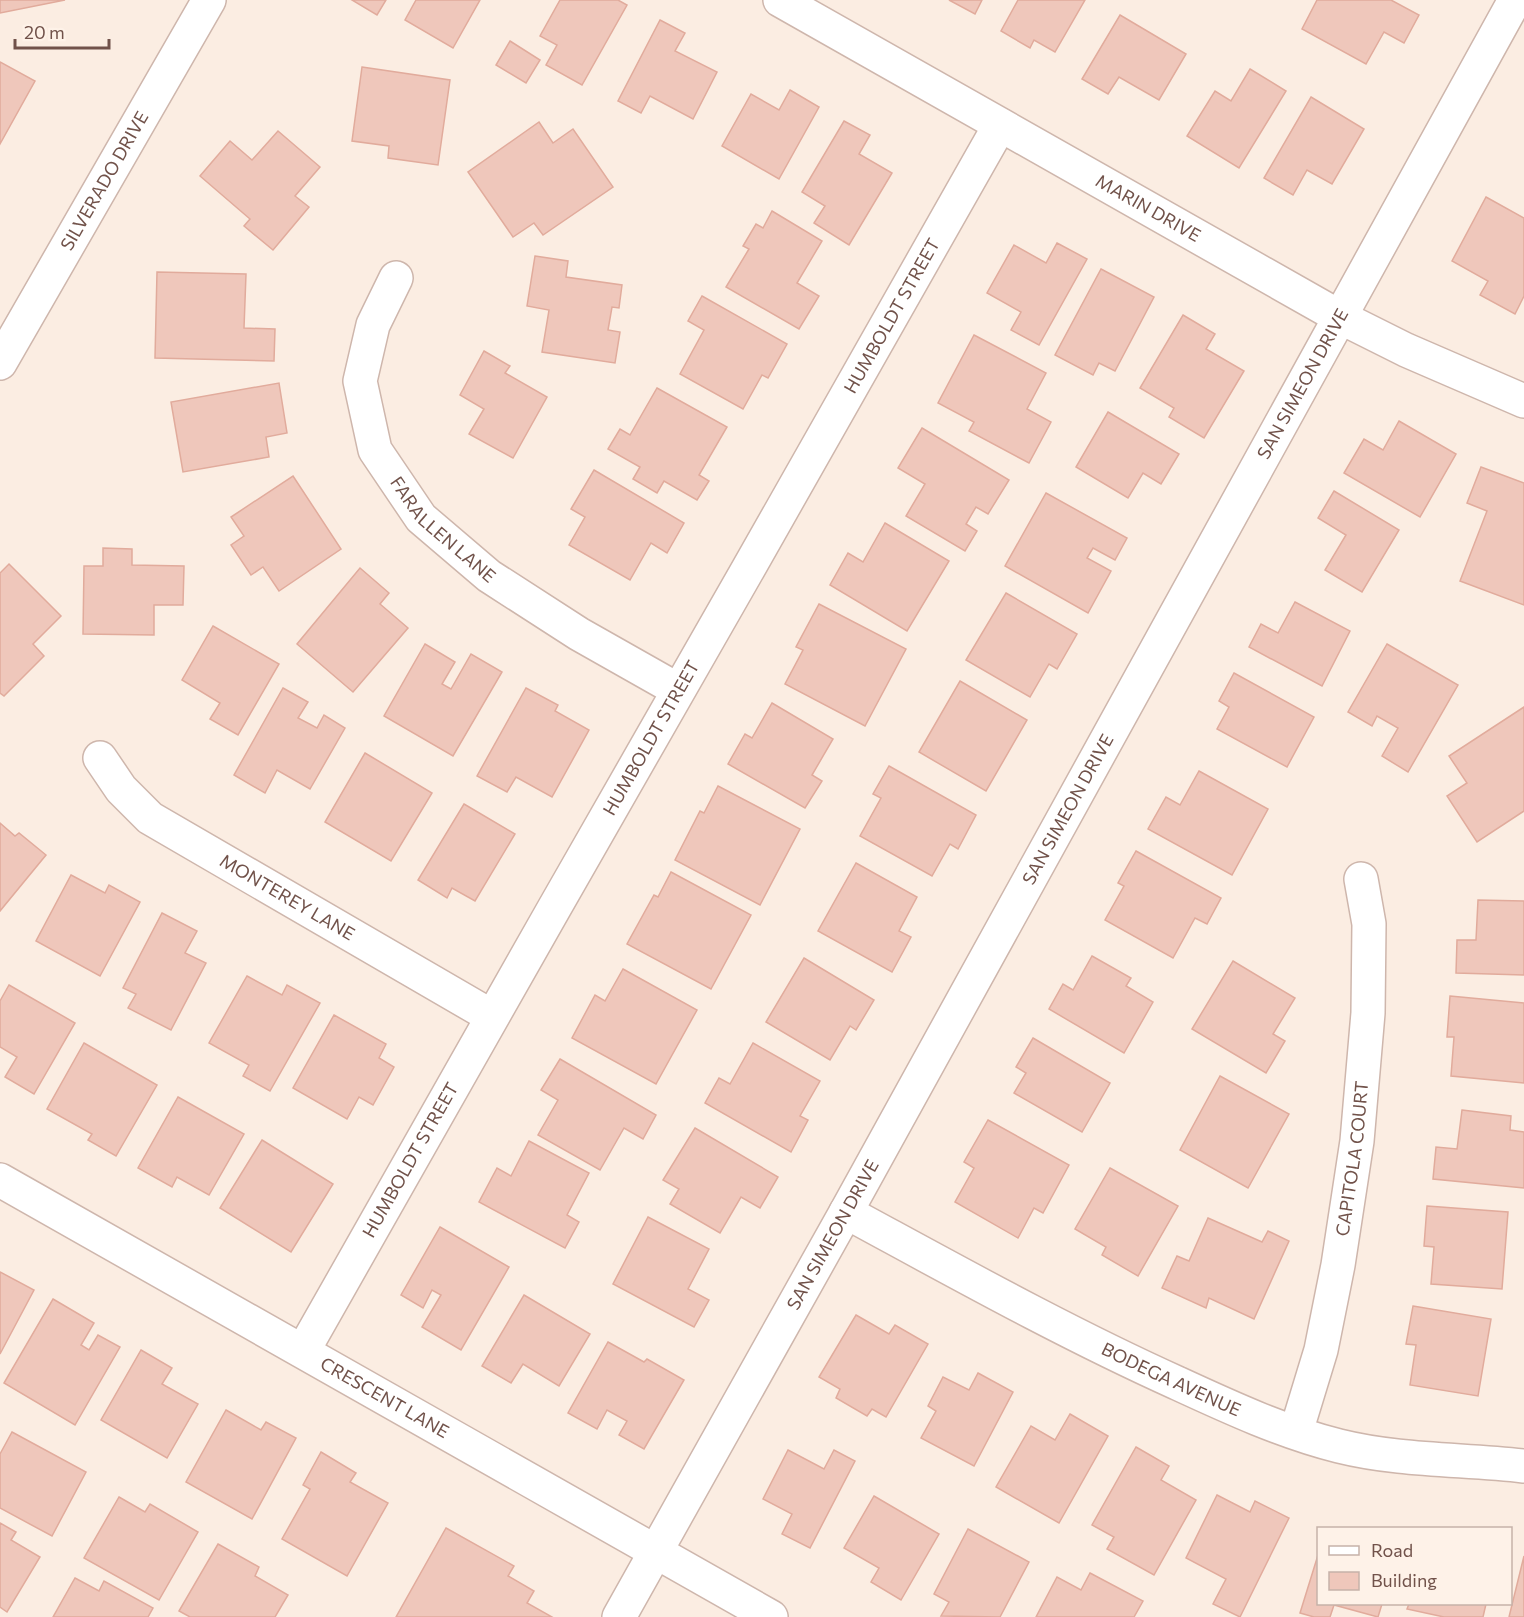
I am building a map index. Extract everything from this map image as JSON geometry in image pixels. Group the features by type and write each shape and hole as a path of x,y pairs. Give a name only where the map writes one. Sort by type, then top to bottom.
{"street":[{"name":"SILVERADO DRIVE","path":"0,363 209,0"},
{"name":"MARIN DRIVE","path":"780,0 1338,316 1406,350 1524,402"},
{"name":"SAN SIMEON DRIVE","path":"619,1617 846,1212 1338,316 1515,0"},
{"name":"HUMBOLDT STREET","path":"303,1350 491,1016 765,543 1000,125"},
{"name":"FARALLEN LANE","path":"396,278 373,325 360,381 375,450 421,518 489,576 579,634 678,690"},
{"name":"MONTEREY LANE","path":"100,758 121,789 150,818 491,1016"},
{"name":"CAPITOLA COURT","path":"1296,1431 1321,1350 1338,1265 1357,1141 1368,1012 1369,924 1361,879"},
{"name":"CRESCENT LANE","path":"0,1179 771,1617"},
{"name":"BODEGA AVENUE","path":"846,1212 1007,1300 1130,1362 1227,1406 1337,1445 1381,1454 1524,1466"}],"building":[{"path":"0,0 65,0 0,13"},
{"path":"352,0 386,0 377,15"},
{"path":"416,0 480,0 453,48 405,20"},
{"path":"560,0 618,0 627,5 582,85 546,65 557,45 540,36"},
{"path":"949,0 982,0 975,14"},
{"path":"1018,0 1085,0 1055,52 1034,40 1030,48 1001,31"},
{"path":"1317,0 1391,0 1419,15 1404,43 1384,32 1366,64 1302,29"},
{"path":"1120,15 1186,54 1159,100 1119,77 1108,94 1082,79"},
{"path":"660,20 685,33 675,51 717,72 693,119 650,96 641,113 618,101"},
{"path":"510,41 540,60 526,83 496,65"},
{"path":"0,62 35,81 0,144"},
{"path":"362,67 450,80 438,165 388,158 389,146 352,141"},
{"path":"1250,69 1286,91 1239,168 1187,136 1215,91 1231,101"},
{"path":"790,90 819,107 779,179 722,146 751,94 779,110"},
{"path":"1311,97 1364,129 1332,184 1307,170 1293,195 1264,178"},
{"path":"844,121 870,135 859,154 892,173 849,245 814,223 825,206 802,192"},
{"path":"539,122 553,143 573,129 613,187 543,235 534,223 513,237 468,172"},
{"path":"278,131 320,167 295,196 309,207 273,250 244,226 250,219 200,176 230,141 252,160"},
{"path":"1486,197 1524,218 1524,296 1515,314 1480,295 1488,281 1452,261"},
{"path":"772,211 822,241 797,283 819,296 799,329 726,287 749,249 743,246 756,224 763,228"},
{"path":"1057,243 1087,259 1039,345 1011,330 1021,312 987,293 1014,245 1046,263"},
{"path":"535,256 568,261 566,277 622,285 619,308 612,307 608,330 620,332 615,363 542,352 549,310 527,306"},
{"path":"1101,269 1154,297 1115,371 1099,363 1093,375 1055,355"},
{"path":"157,272 246,274 244,328 275,329 274,361 155,358"},
{"path":"702,296 787,344 768,378 762,375 743,409 680,374 704,330 688,321"},
{"path":"1183,315 1215,334 1206,349 1244,371 1204,438 1169,417 1174,408 1140,388"},
{"path":"974,335 1046,373 1027,409 1051,422 1029,463 969,431 974,422 938,403"},
{"path":"484,351 510,366 505,373 547,397 513,458 469,434 484,409 460,395"},
{"path":"279,383 287,433 266,437 269,457 183,472 171,402"},
{"path":"657,388 727,427 699,475 709,481 697,500 664,481 657,493 633,479 640,467 608,449 620,429 630,435"},
{"path":"1108,412 1179,454 1161,484 1143,473 1128,498 1076,467"},
{"path":"1399,421 1456,454 1420,517 1344,473 1364,439 1383,450"},
{"path":"922,428 1009,480 988,514 976,507 966,524 977,531 965,551 906,516 925,484 898,468"},
{"path":"1481,467 1524,483 1524,605 1460,581 1487,511 1467,503"},
{"path":"594,470 684,523 667,553 651,543 630,580 569,545 585,517 571,509"},
{"path":"293,476 341,549 279,591 263,567 251,575 231,545 244,536 231,517"},
{"path":"1334,491 1399,530 1362,592 1325,570 1346,535 1318,518"},
{"path":"1046,493 1127,538 1115,560 1093,548 1087,558 1111,571 1088,613 1005,566"},
{"path":"885,523 949,561 907,631 830,585 848,553 863,562"},
{"path":"103,548 132,549 132,565 184,566 183,605 154,605 154,635 83,634 84,566 103,566"},
{"path":"9,564 61,616 33,644 44,656 4,696 0,693 0,573"},
{"path":"360,568 389,593 380,604 408,628 353,692 297,644"},
{"path":"1006,593 1077,634 1057,669 1049,664 1030,697 966,660"},
{"path":"1295,602 1350,631 1322,686 1249,647 1261,624 1278,633"},
{"path":"819,604 906,649 865,726 785,684 803,650 796,647"},
{"path":"213,626 279,664 238,735 210,719 220,703 182,680"},
{"path":"425,644 455,662 442,684 451,689 471,654 502,672 453,756 384,716"},
{"path":"1387,644 1458,685 1408,772 1382,756 1398,728 1377,716 1372,726 1348,712"},
{"path":"1234,673 1314,717 1287,767 1217,729 1229,707 1219,701"},
{"path":"960,681 1027,720 986,791 919,752"},
{"path":"283,688 308,702 298,718 317,728 324,715 345,728 310,789 277,770 265,793 234,775"},
{"path":"526,688 558,705 555,711 589,730 552,797 516,777 507,792 477,776"},
{"path":"772,703 833,739 812,775 822,781 805,808 728,764 745,734 752,738"},
{"path":"1524,707 1524,811 1477,842 1447,796 1467,783 1449,756"},
{"path":"365,753 432,793 391,861 325,822"},
{"path":"889,766 976,815 958,849 950,844 932,876 860,836 881,798 873,794"},
{"path":"1199,771 1268,809 1232,875 1148,829 1166,797 1180,805"},
{"path":"718,786 800,829 760,905 675,860 700,811 704,813"},
{"path":"464,804 515,834 475,901 452,888 447,898 418,880"},
{"path":"0,823 15,836 19,833 46,855 0,911"},
{"path":"1136,851 1221,898 1207,924 1195,918 1173,958 1105,920 1124,886 1118,883"},
{"path":"856,863 917,897 899,931 911,937 892,972 818,931"},
{"path":"671,872 751,915 711,989 627,944 654,895 658,897"},
{"path":"71,875 105,893 109,885 140,902 100,976 36,941"},
{"path":"1478,900 1524,901 1524,975 1456,973 1457,940 1476,940"},
{"path":"162,913 197,931 185,953 206,963 171,1030 128,1008 136,994 123,988"},
{"path":"1092,956 1131,978 1126,986 1153,1002 1124,1053 1049,1009 1063,984 1073,990"},
{"path":"804,958 874,1000 856,1030 850,1026 830,1060 766,1022"},
{"path":"1233,961 1295,998 1273,1034 1285,1041 1266,1073 1192,1029"},
{"path":"623,969 697,1010 656,1084 572,1038 595,995 605,1001"},
{"path":"247,976 282,995 287,985 320,1003 270,1091 243,1076 249,1065 209,1043"},
{"path":"9,985 75,1023 34,1094 5,1077 17,1057 0,1047 0,1001"},
{"path":"1450,996 1524,1003 1524,1083 1451,1076 1454,1037 1447,1037"},
{"path":"334,1015 386,1044 379,1058 394,1067 373,1105 359,1097 347,1119 293,1088"},
{"path":"1033,1038 1110,1083 1082,1132 1014,1093 1026,1073 1016,1067"},
{"path":"84,1043 157,1085 116,1156 88,1140 92,1134 47,1109"},
{"path":"753,1043 820,1081 800,1116 808,1120 791,1152 705,1103 719,1078 730,1084"},
{"path":"560,1059 656,1115 643,1139 624,1128 600,1170 538,1135 558,1100 541,1090"},
{"path":"1220,1076 1289,1114 1248,1188 1180,1150"},
{"path":"178,1097 244,1134 209,1195 177,1177 172,1187 138,1168"},
{"path":"1462,1110 1511,1116 1510,1130 1524,1132 1524,1188 1433,1179 1436,1147 1457,1149"},
{"path":"988,1120 1069,1165 1043,1213 1034,1208 1018,1238 955,1202 974,1168 964,1162"},
{"path":"695,1128 778,1177 760,1208 741,1197 720,1233 670,1204 679,1189 663,1180"},
{"path":"262,1140 333,1184 291,1252 220,1208"},
{"path":"529,1141 589,1173 567,1215 579,1222 565,1248 479,1202 497,1168 511,1176"},
{"path":"1110,1168 1178,1206 1138,1276 1102,1255 1106,1247 1075,1229"},
{"path":"1427,1206 1508,1212 1502,1289 1431,1284 1434,1247 1424,1246"},
{"path":"648,1217 709,1249 688,1289 709,1300 694,1327 613,1284"},
{"path":"1208,1218 1262,1242 1268,1231 1289,1241 1254,1319 1209,1298 1206,1308 1162,1288 1177,1256 1189,1261"},
{"path":"440,1227 509,1267 461,1350 422,1327 441,1295 432,1290 423,1308 401,1295"},
{"path":"0,1272 34,1290 0,1354"},
{"path":"524,1295 590,1334 559,1386 523,1364 511,1383 482,1366"},
{"path":"53,1299 94,1323 81,1345 89,1350 98,1335 120,1347 75,1425 4,1383"},
{"path":"1413,1306 1491,1319 1478,1396 1410,1385 1416,1345 1406,1344"},
{"path":"856,1315 889,1334 895,1325 928,1344 886,1417 872,1409 867,1416 836,1398 840,1389 819,1377"},
{"path":"608,1342 644,1362 647,1359 684,1380 644,1449 619,1435 627,1421 607,1410 597,1429 568,1413"},
{"path":"141,1350 172,1368 162,1384 198,1404 167,1458 101,1420"},
{"path":"978,1373 1013,1392 974,1466 921,1438 936,1411 928,1406 943,1377 969,1390"},
{"path":"226,1410 261,1430 266,1422 296,1438 252,1519 186,1482"},
{"path":"1070,1414 1108,1436 1059,1523 996,1487 1031,1426 1055,1440"},
{"path":"12,1432 86,1472 52,1536 0,1508 0,1454"},
{"path":"1136,1447 1169,1466 1161,1480 1196,1500 1154,1575 1107,1549 1114,1537 1092,1525"},
{"path":"788,1450 824,1469 834,1450 855,1461 810,1548 782,1534 792,1514 763,1499"},
{"path":"321,1452 356,1473 350,1482 388,1503 347,1576 282,1539 310,1489 303,1485"},
{"path":"1217,1495 1250,1512 1255,1501 1289,1518 1240,1617 1213,1604 1226,1579 1186,1558"},
{"path":"874,1496 939,1534 901,1600 871,1582 879,1568 844,1548"},
{"path":"119,1497 145,1512 150,1504 198,1532 159,1600 84,1558"},
{"path":"0,1523 16,1532 11,1540 40,1557 7,1612 0,1607"},
{"path":"446,1528 514,1566 508,1576 534,1591 527,1603 552,1617 396,1617"},
{"path":"968,1529 1029,1562 1000,1617 941,1616 949,1602 934,1594"},
{"path":"218,1544 259,1567 255,1576 288,1595 275,1617 190,1617 179,1611"},
{"path":"1524,1556 1524,1617 1509,1617"},
{"path":"1317,1558 1317,1605 1334,1605 1330,1617 1314,1617 1300,1613"},
{"path":"1090,1573 1143,1601 1134,1617 1036,1617 1057,1577 1081,1590"},
{"path":"75,1578 99,1591 104,1581 153,1608 148,1617 53,1617"},
{"path":"1334,1605 1382,1605 1378,1617"},
{"path":"1409,1605 1486,1605 1483,1617 1444,1617 1407,1609"}]}
